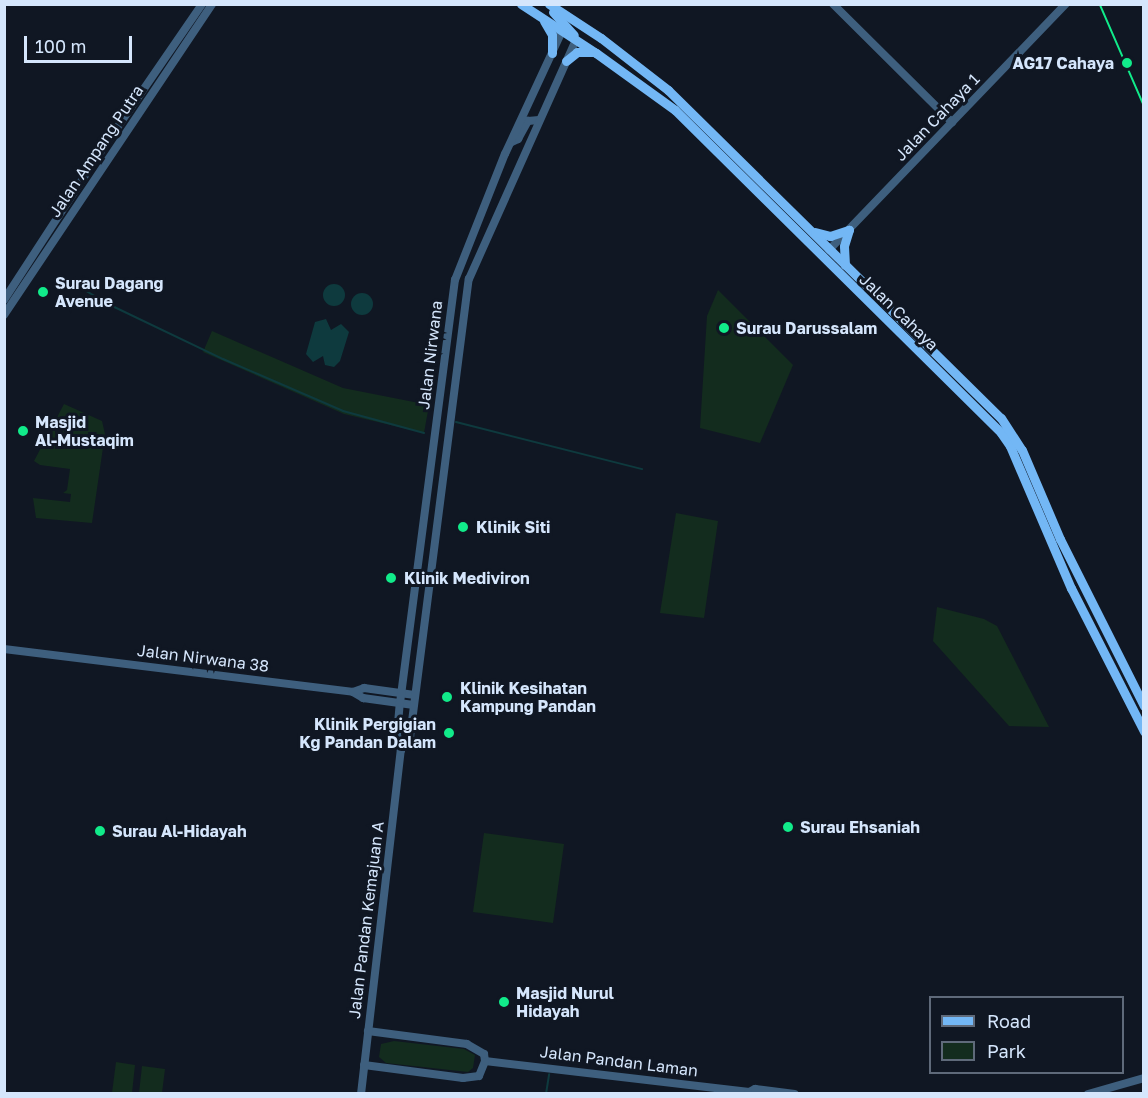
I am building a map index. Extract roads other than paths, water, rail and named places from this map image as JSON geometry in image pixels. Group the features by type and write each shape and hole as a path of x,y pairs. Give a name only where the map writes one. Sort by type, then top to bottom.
{"main road":[{"name":"Jalan Cahaya","path":"521,4 570,34 675,110 835,271 989,420 1010,446 1071,588 1143,731"},
{"name":"Jalan Cahaya","path":"548,4 601,38 668,90 1002,418 1013,434 1059,539 1143,706"},
{"path":"548,4 570,34 601,38"},
{"path":"542,18 552,35 552,53"},
{"path":"566,61 577,52 596,52"},
{"path":"815,232 830,236 849,230"},
{"path":"845,265 844,246 849,230"},
{"path":"810,244 818,249 829,250 835,271"},
{"path":"1130,705 1143,720"}],"street":[{"name":"Jalan Ampang Putra","path":"4,300 202,4"},
{"name":"Jalan Ampang Putra","path":"4,315 212,4"},
{"name":"Jalan Cahaya 1","path":"829,250 1066,4"},
{"path":"835,7 952,122"},
{"name":"Jalan Nirwana","path":"400,703 451,301 461,261 509,144 552,53 570,34"},
{"name":"Jalan Nirwana","path":"414,705 463,316 474,266 566,61 570,34"},
{"path":"509,144 518,139 528,121 539,120"},
{"path":"461,261 474,266"},
{"name":"Jalan Nirwana 38","path":"4,648 353,692 364,688 389,696 400,703 414,705"},
{"path":"399,716 389,696 403,682"},
{"name":"Jalan Nirwana 38","path":"389,696 401,693 415,695"},
{"name":"Jalan Pandan Kemajuan A","path":"360,1094 401,750 397,735 400,703"},
{"name":"Jalan Pandan Kemajuan A","path":"401,750 410,737 414,705"},
{"path":"364,1065 463,1078 479,1076 485,1061 484,1054 478,1049 452,1041 368,1031"},
{"name":"Jalan Pandan Laman","path":"485,1061 749,1093 755,1089 795,1094"},
{"path":"1089,1094 1143,1078"}],"waterway":[{"path":"78,286 108,304 223,359 343,411 424,433"},
{"path":"456,422 642,469"},
{"path":"546,1094 549,1074"}],"tram line":[{"path":"1100,4 1144,105"}],"place":[{"name":"AG17 Cahaya","path":"1127,63"},
{"name":"Surau Dagang Avenue","path":"43,292"},
{"name":"Surau Darussalam","path":"724,328"},
{"name":"Masjid Al-Mustaqim","path":"23,431"},
{"name":"Klinik Siti","path":"463,527"},
{"name":"Klinik Mediviron","path":"391,578"},
{"name":"Klinik Kesihatan Kampung Pandan","path":"447,697"},
{"name":"Klinik Pergigian Kg Pandan Dalam","path":"449,733"},
{"name":"Surau Ehsaniah","path":"788,827"},
{"name":"Surau Al-Hidayah","path":"100,831"},
{"name":"Masjid Nurul Hidayah","path":"504,1002"}]}
